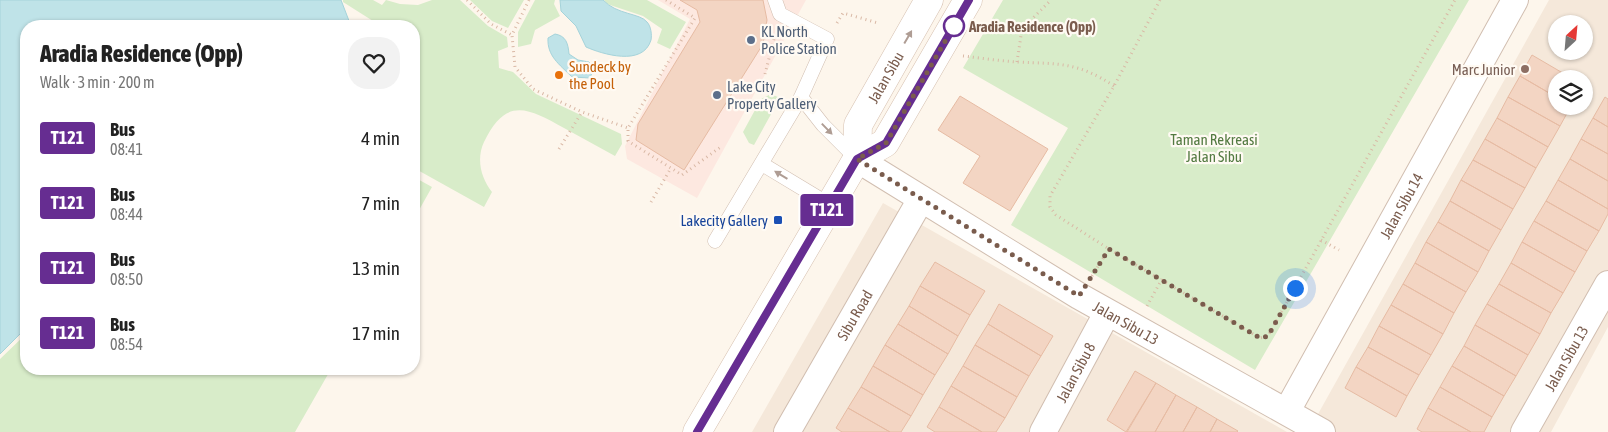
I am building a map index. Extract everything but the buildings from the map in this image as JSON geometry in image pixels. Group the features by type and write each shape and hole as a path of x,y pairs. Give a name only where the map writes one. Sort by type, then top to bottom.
{"street":[{"name":"Jalan Sibu","path":"697,432 857,159 858,125 929,0"},
{"path":"857,159 886,143 968,0"},
{"name":"Jalan Sibu 14","path":"1286,410 1515,0"},
{"name":"Jalan Sibu 13","path":"857,159 1107,313 1286,410 1322,432"},
{"name":"Sibu Road","path":"787,432 921,199"},
{"name":"Jalan Sibu 13","path":"1524,432 1608,284"},
{"name":"Jalan Sibu 8","path":"1043,432 1107,313"}],"lane":[{"path":"716,240 801,97 827,39 780,14 775,0"},
{"path":"801,97 823,125 857,159"},
{"path":"762,164 830,205"}],"path":[{"path":"467,0 491,24 512,35"},
{"path":"529,0 512,35 515,67 533,89 582,112 628,128"},
{"path":"666,0 694,18 628,128 628,141 682,175 722,146"},
{"path":"1017,62 1022,29 1050,0"},
{"path":"1160,0 1114,86 1050,196 1050,207 1056,215 1109,249 1260,338 1268,336 1454,0"},
{"path":"827,39 843,13 878,23"},
{"path":"765,74 780,14"},
{"path":"960,56 1017,62 1057,62 1094,73 1114,86"},
{"path":"559,149 582,112"},
{"path":"651,202 671,168"},
{"path":"1321,240 1339,250"},
{"path":"1079,296 1109,249"}],"shaded area":[{"path":"658,0 806,0 697,198 627,159 625,146 690,19"},
{"path":"1549,0 1608,0 1608,327 1551,432 1308,432"},
{"path":"883,203 1287,432 752,432"}],"green space":[{"path":"343,0 373,0 382,5 386,0 400,4 418,5 432,0 460,0 488,26 507,37 508,47 498,51 499,68 513,72 536,94 621,134 622,144 615,156 539,115 519,110 509,112 492,127 480,155 483,175 492,192 484,207 420,171 420,20 371,20 343,2"},
{"path":"470,0 524,0 508,28 492,21"},
{"path":"535,0 555,0 554,4 560,16 535,30 531,44 518,47 518,32"},
{"path":"604,0 647,0 686,22 670,49 657,43 662,29 643,16 607,4"},
{"name":"Taman Rekreasi Jalan Sibu","path":"1003,0 1469,0 1255,370 1011,225 1068,128 963,68"},
{"path":"771,94 780,98 754,145 749,143 743,132 761,99"},
{"path":"420,180 432,187 420,208"},
{"path":"20,340 20,375 328,375 295,432 0,432 0,359"}],"water":[{"path":"0,0 341,0 349,20 20,20 20,334 0,354"},
{"path":"560,0 603,0 621,11 644,19 650,28 651,40 647,48 631,56 611,55 586,47 576,26 561,11"},
{"path":"555,34 562,36 566,41 569,54 578,60 589,62 594,68 590,78 572,77 558,64 548,44 548,38"}],"bus line":[{"name":"T121","path":"697,432 857,159 886,143 969,0"}],"place":[{"name":"Aradia Residence (Opp)","path":"954,26"},
{"name":"KL North Police Station","path":"751,40"},
{"name":"Marc Junior","path":"1525,69"},
{"name":"Sundeck by the Pool","path":"559,75"},
{"name":"Lake City Property Gallery","path":"717,95"},
{"name":"Lakecity Gallery","path":"778,220"}],"route":[{"path":"954,26 886,143 857,159 888,180 1079,296 1109,249 1260,338 1268,336 1295,288"}]}
